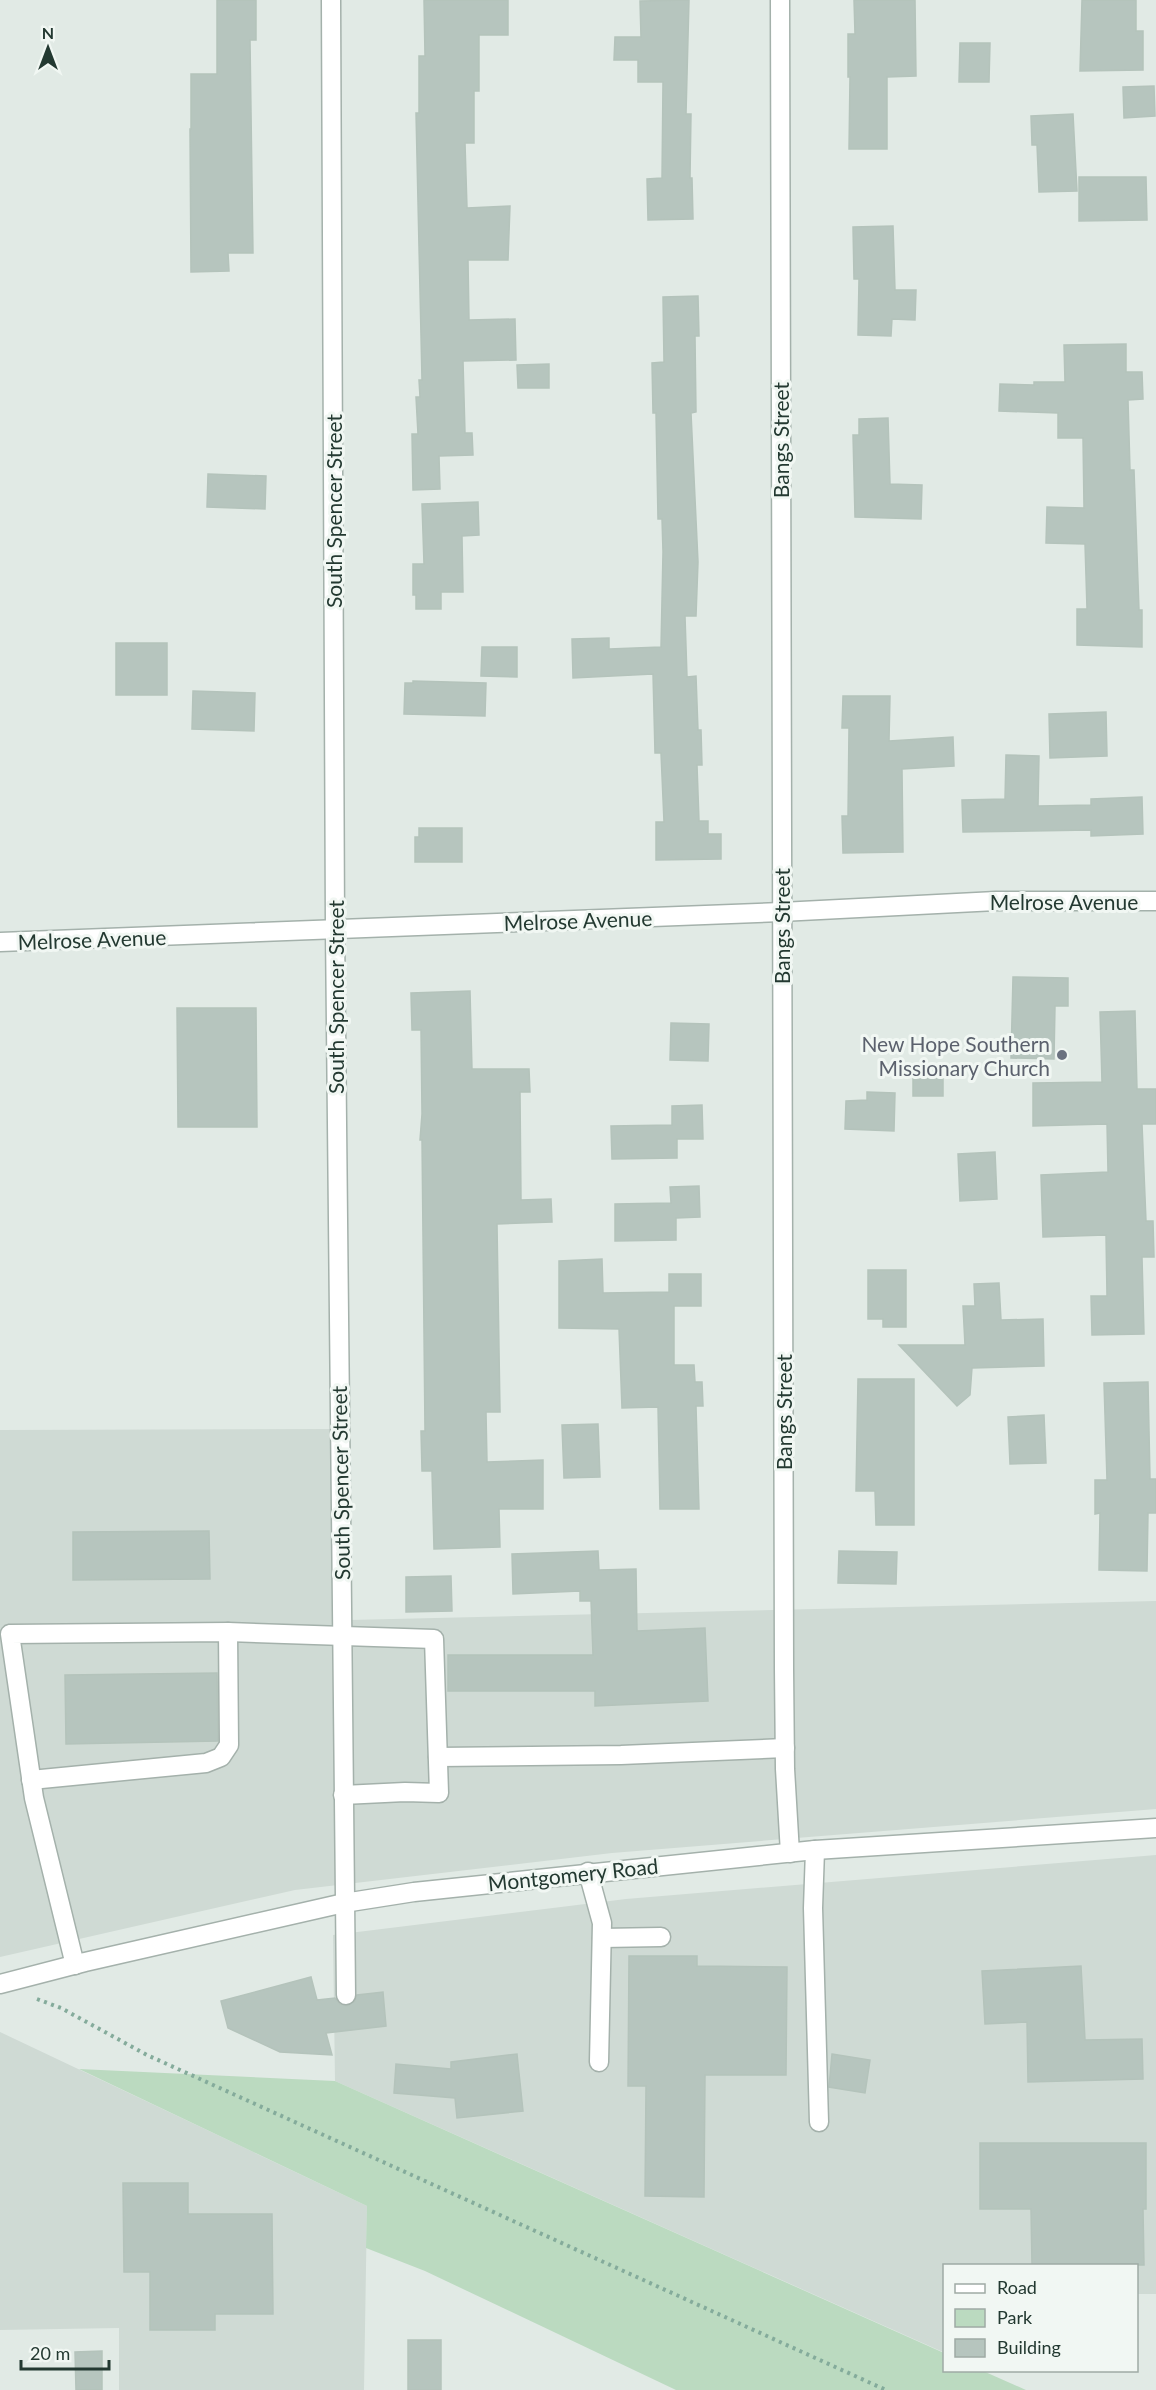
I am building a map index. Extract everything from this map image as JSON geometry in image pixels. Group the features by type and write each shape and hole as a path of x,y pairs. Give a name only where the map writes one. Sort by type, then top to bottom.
{"street":[{"name":"South Spencer Street","path":"331,0 334,929 346,1995"},
{"name":"Bangs Street","path":"780,0 785,1748 790,1853"},
{"name":"Melrose Avenue","path":"0,942 781,912 996,901 1156,901"},
{"path":"31,1780 206,1763 221,1757 229,1745 228,1632"},
{"path":"75,1965 31,1780 10,1634 228,1632 434,1639 439,1793 343,1795"},
{"path":"438,1757 621,1755 785,1748"},
{"name":"Montgomery Road","path":"0,1984 344,1903 414,1892 815,1850 1156,1828"},
{"path":"815,1850 813,1908 819,2122"},
{"path":"588,1872 602,1923 599,2062"},
{"path":"602,1938 661,1937"}],"path":[{"path":"61,2008 147,2055 886,2390"}],"shaded area":[{"path":"349,1429 350,1620 1156,1601 1156,1809 612,1853 295,1890 0,1957 0,1430"},
{"path":"1156,1855 1156,2294 1138,2294 1138,2264 943,2264 943,2352 335,2081 333,1935 626,1899"},
{"path":"0,2032 367,2206 364,2390 119,2390 119,2328 0,2330"}],"green space":[{"path":"79,2069 335,2081 943,2353 943,2372 985,2372 1026,2390 676,2390 425,2271 366,2248 367,2206"}],"building":[{"path":"217,0 256,0 256,40 250,40 253,253 228,253 229,271 191,272 191,74 217,74"},
{"path":"424,0 508,0 508,35 479,35 479,91 474,91 474,143 465,143 467,208 510,206 508,260 468,260 469,320 515,319 516,360 463,361 465,433 472,433 473,455 439,456 440,489 413,490 412,434 418,434 416,397 420,397 419,380 422,380 416,113 419,113 419,56 425,56"},
{"path":"689,0 686,114 691,114 690,178 692,178 693,219 648,220 647,179 662,178 663,82 638,82 638,60 614,60 615,37 641,37 640,1"},
{"path":"854,0 915,0 916,76 887,77 887,149 849,149 848,34 855,34"},
{"path":"1082,0 1136,0 1136,31 1143,31 1143,70 1080,71"},
{"path":"960,43 990,43 989,82 959,82"},
{"path":"1154,86 1155,116 1124,118 1123,87"},
{"path":"1073,114 1077,191 1039,192 1037,145 1032,145 1031,116"},
{"path":"1079,177 1146,177 1147,220 1079,221"},
{"path":"893,226 895,290 916,290 915,320 892,319 891,336 858,335 859,279 854,279 853,227"},
{"path":"698,296 699,336 695,336 696,412 691,413 698,562 696,616 685,616 687,677 696,676 698,730 701,730 702,765 697,765 699,821 708,821 708,834 721,834 721,859 656,860 656,822 664,822 661,753 655,753 653,674 573,678 572,639 609,638 609,649 661,647 662,519 658,519 656,413 653,413 652,363 664,362 663,297"},
{"path":"1126,344 1126,372 1142,372 1143,399 1128,400 1130,470 1134,470 1139,610 1142,610 1142,647 1077,645 1077,609 1087,609 1085,544 1046,543 1047,507 1084,508 1083,438 1058,438 1058,413 999,411 1000,384 1034,385 1034,382 1065,382 1064,345"},
{"path":"549,364 549,388 518,388 517,365"},
{"path":"888,418 890,484 922,485 921,519 855,517 853,435 859,435 859,419"},
{"path":"208,474 266,476 265,509 207,507"},
{"path":"478,502 479,535 462,536 463,592 441,592 441,609 416,609 416,595 413,595 413,564 424,564 422,504"},
{"path":"116,643 167,643 167,695 116,695"},
{"path":"482,647 517,647 517,677 481,676"},
{"path":"413,681 486,683 485,716 404,714 405,683 413,683"},
{"path":"193,691 255,693 254,731 192,729"},
{"path":"843,696 890,696 889,741 953,737 954,766 902,769 903,852 843,853 842,816 848,816 849,728 842,728"},
{"path":"1106,712 1107,756 1050,758 1049,714"},
{"path":"1006,755 1039,756 1038,806 1091,805 1091,799 1142,797 1143,834 1091,836 1091,830 963,832 962,800 1005,799"},
{"path":"419,828 462,828 462,862 415,862 415,837 419,837"},
{"path":"1013,977 1068,978 1068,1006 1055,1006 1054,1059 1011,1058"},
{"path":"470,991 472,1069 529,1069 530,1092 520,1092 521,1200 551,1199 552,1222 497,1224 500,1412 486,1412 487,1462 543,1460 543,1509 499,1509 500,1547 434,1549 432,1471 422,1471 421,1431 425,1431 422,1140 420,1140 421,1030 412,1030 411,993"},
{"path":"177,1008 256,1008 257,1127 178,1127"},
{"path":"1135,1011 1137,1089 1156,1089 1156,1124 1142,1124 1146,1221 1153,1221 1154,1257 1142,1257 1144,1334 1092,1335 1091,1296 1107,1296 1106,1235 1043,1237 1041,1175 1108,1172 1107,1124 1033,1126 1033,1083 1102,1082 1100,1012"},
{"path":"671,1023 709,1024 708,1061 670,1060"},
{"path":"913,1068 943,1068 943,1096 913,1096"},
{"path":"867,1092 895,1093 894,1131 845,1129 846,1101 867,1100"},
{"path":"702,1105 703,1139 677,1139 677,1158 612,1159 611,1126 672,1125 672,1106"},
{"path":"995,1152 997,1199 960,1201 958,1154"},
{"path":"699,1186 700,1217 676,1218 676,1240 615,1241 615,1204 671,1203 670,1187"},
{"path":"602,1259 603,1293 669,1292 669,1274 701,1274 701,1306 674,1306 674,1365 694,1365 695,1382 702,1382 703,1406 696,1406 699,1509 660,1509 658,1407 622,1408 619,1329 559,1328 559,1261"},
{"path":"868,1270 906,1270 906,1327 883,1327 883,1319 868,1319"},
{"path":"999,1283 1001,1320 1043,1319 1044,1366 972,1368 970,1395 957,1406 899,1345 965,1345 963,1306 975,1306 974,1284"},
{"path":"858,1379 914,1379 914,1525 876,1525 875,1491 856,1491"},
{"path":"1148,1382 1150,1479 1156,1479 1156,1513 1148,1513 1147,1571 1099,1570 1100,1513 1095,1514 1095,1480 1107,1480 1104,1383"},
{"path":"1044,1415 1046,1463 1010,1464 1008,1417"},
{"path":"598,1424 600,1477 564,1478 562,1425"},
{"path":"209,1531 210,1579 73,1580 73,1532"},
{"path":"598,1551 599,1570 636,1569 637,1631 705,1628 708,1701 595,1706 595,1691 448,1691 448,1655 593,1655 591,1601 580,1601 580,1591 513,1594 512,1554"},
{"path":"839,1551 897,1552 896,1584 838,1583"},
{"path":"451,1576 452,1611 406,1612 406,1577"},
{"path":"217,1673 218,1741 66,1744 65,1675"},
{"path":"629,1956 697,1956 697,1966 787,1967 786,2075 705,2075 704,2197 645,2196 646,2086 628,2086"},
{"path":"1081,1966 1085,2040 1142,2039 1143,2079 1028,2082 1027,2022 985,2024 982,1971"},
{"path":"311,1977 317,2000 335,1998 340,2004 347,2006 355,2001 357,1995 383,1992 386,2026 326,2033 332,2055 280,2052 228,2028 221,2001"},
{"path":"517,2054 523,2111 457,2118 455,2098 394,2093 396,2064 451,2069 451,2062"},
{"path":"832,2054 870,2060 865,2093 829,2087"},
{"path":"980,2143 1146,2143 1146,2209 1143,2209 1144,2265 1032,2264 1031,2209 980,2209"},
{"path":"123,2183 188,2183 188,2214 272,2214 273,2314 215,2314 215,2330 150,2330 150,2272 124,2272"},
{"path":"408,2340 441,2340 441,2390 408,2390"},
{"path":"102,2351 102,2390 76,2390 75,2352"}],"place":[{"name":"New Hope Southern Missionary Church","path":"1062,1055"}]}
